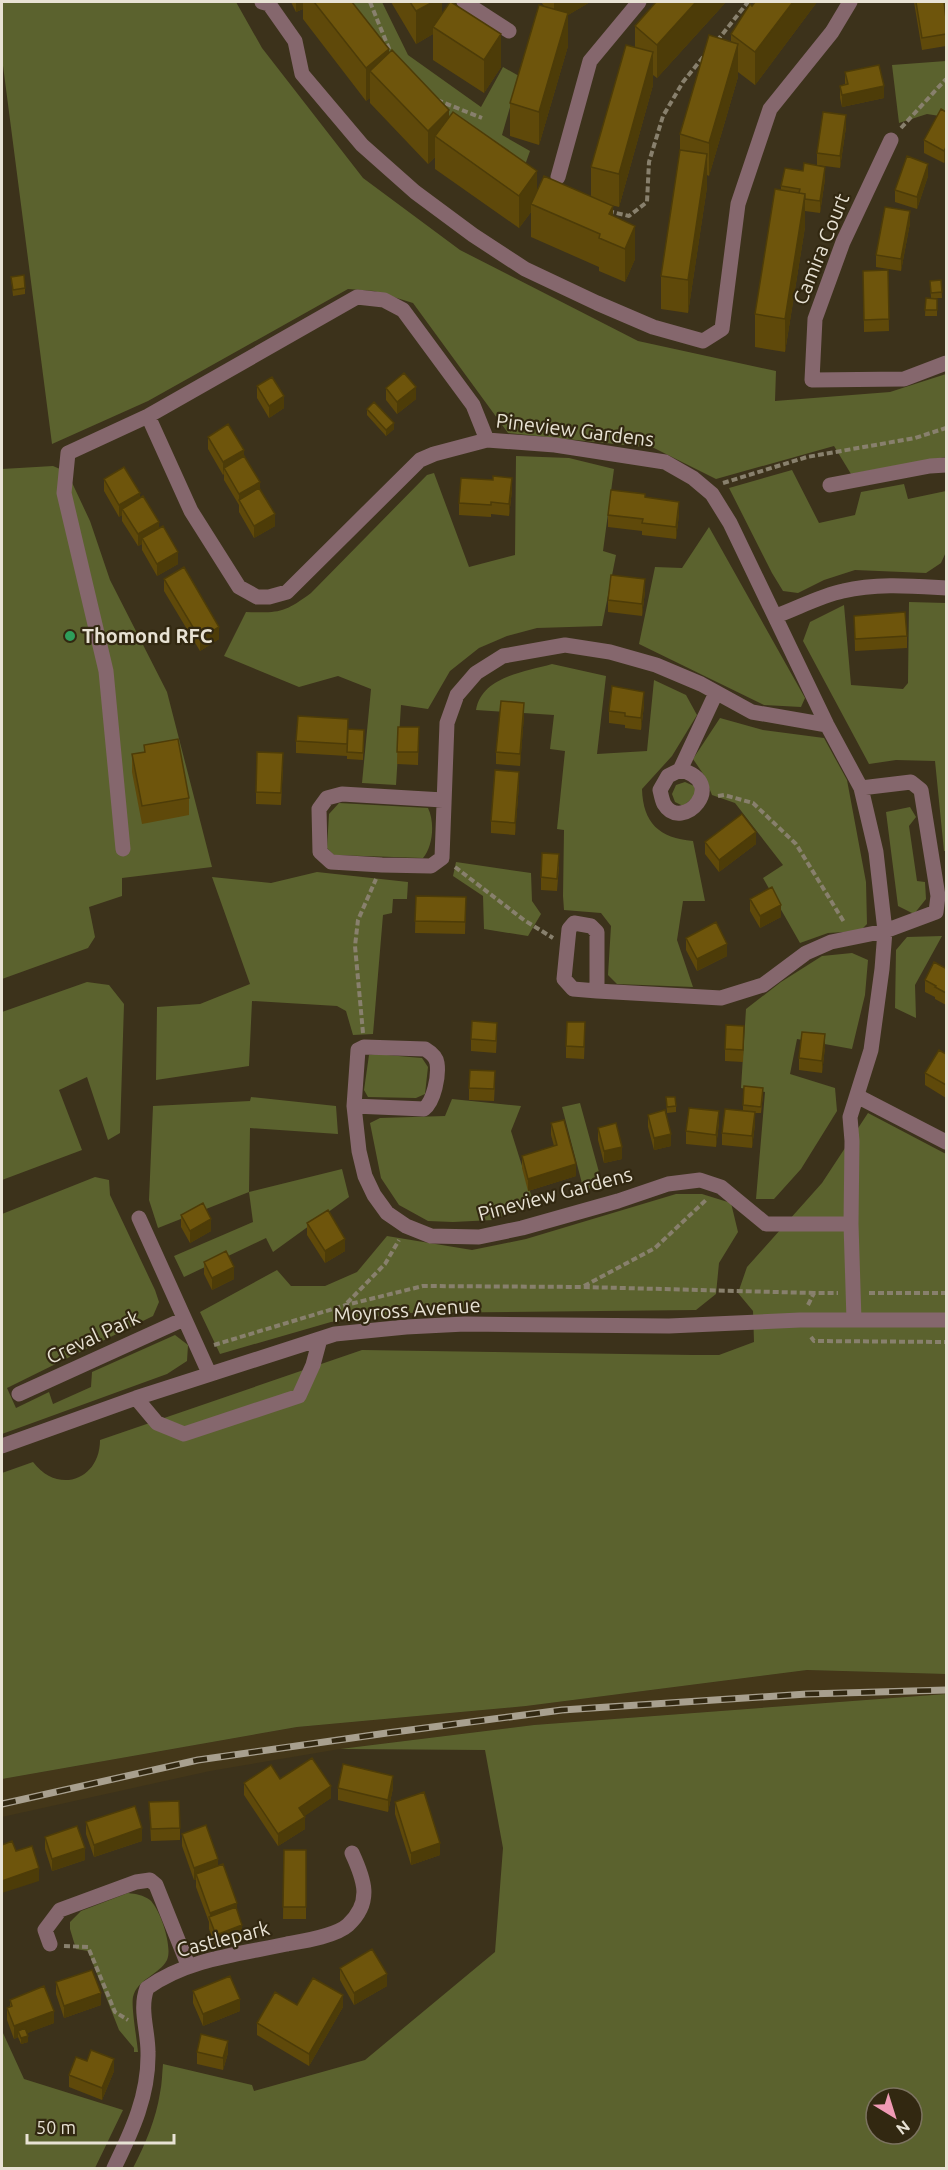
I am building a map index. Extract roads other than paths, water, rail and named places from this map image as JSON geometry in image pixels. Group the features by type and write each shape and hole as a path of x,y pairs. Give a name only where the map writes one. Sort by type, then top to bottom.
{"street":[{"path":"262,2 269,4 295,41 302,74 362,145 415,192 472,235 525,268 653,327 703,340 722,329 738,204 770,109 832,32 850,2"},
{"path":"464,2 509,31"},
{"path":"558,177 590,61 639,2"},
{"name":"Camira Court","path":"891,140 843,242 815,319 812,380 904,379 946,363"},
{"path":"123,849 106,671 64,493 68,453 148,416 357,297 384,300 403,310 473,405 487,440"},
{"name":"Pineview Gardens","path":"148,416 191,511 239,588 257,597 269,597 287,592 420,460 434,454 487,440 555,445 665,462 693,478 712,494 730,523 777,616 827,725 861,788 876,852 885,931 871,1050 850,1117 851,1224 766,1224 721,1186 700,1180 668,1184 618,1201 522,1228 479,1237 431,1236 406,1226 387,1213 374,1195 365,1176 359,1151 354,1106 358,1050 364,1047 425,1049 432,1053 437,1063 434,1096 431,1104 424,1109 354,1106"},
{"path":"830,485 946,465"},
{"path":"777,616 842,591 875,587 946,588"},
{"path":"443,800 342,794 327,798 319,809 320,852 331,862 382,865 431,866 442,858 447,723 456,695 476,673 503,657 565,645 610,652 656,664 752,712 827,725"},
{"path":"680,770 692,773 701,784 702,797 696,807 688,812 675,812 664,805 660,790 668,776 680,770 716,693"},
{"path":"597,992 597,932 591,926 574,923 568,929 564,979 573,989 597,992 721,998 763,985 806,953 831,942 885,931 941,915 921,790 911,782 861,788"},
{"path":"857,1096 946,1142"},
{"path":"139,1218 209,1373"},
{"path":"851,1224 854,1320"},
{"name":"Creval Park","path":"19,1394 184,1319"},
{"name":"Moyross Avenue","path":"2,1446 209,1373 335,1334 454,1325 669,1326 801,1320 946,1320"},
{"path":"136,1398 157,1423 184,1434 299,1396 313,1365 320,1339"},
{"name":"Castlepark","path":"114,2169 137,2120 145,2091 148,2053 142,2003 147,1988 188,1965 307,1940 347,1926 363,1902 365,1888 363,1877 352,1853"},
{"path":"50,1944 45,1930 60,1910 136,1882 150,1880 156,1885 188,1965"}],"railway":[{"path":"2,1804 198,1760 562,1710 807,1694 946,1690"}],"place":[{"name":"Thomond RFC","path":"70,636"}]}
